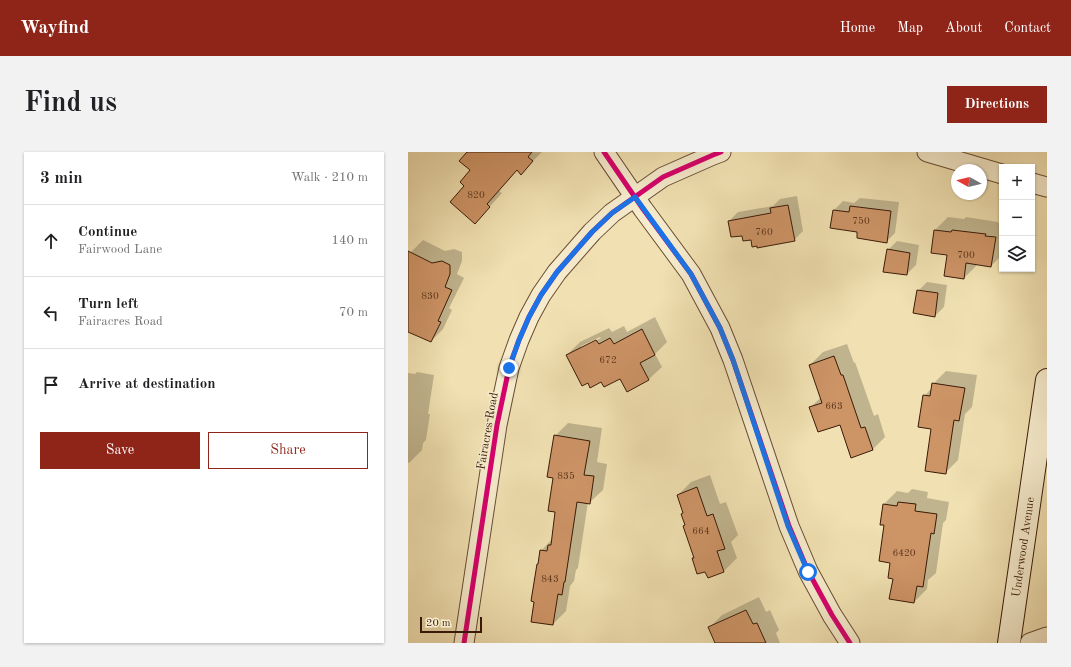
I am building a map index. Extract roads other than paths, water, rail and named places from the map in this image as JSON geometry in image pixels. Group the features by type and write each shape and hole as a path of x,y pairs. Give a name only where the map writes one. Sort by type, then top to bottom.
{"main road":[{"name":"Underwood Avenue","path":"1009,643 1047,380"}],"street":[{"path":"604,152 691,274 720,328 733,360 788,526 808,572 832,616 850,643"},
{"name":"Fairacres Road","path":"464,643 497,425 509,368 529,317 541,295 557,272 592,232 612,213 663,177 721,152"},
{"path":"927,152 999,173"},
{"path":"1035,184 1047,187"},
{"path":"1030,643 1047,637"}]}
